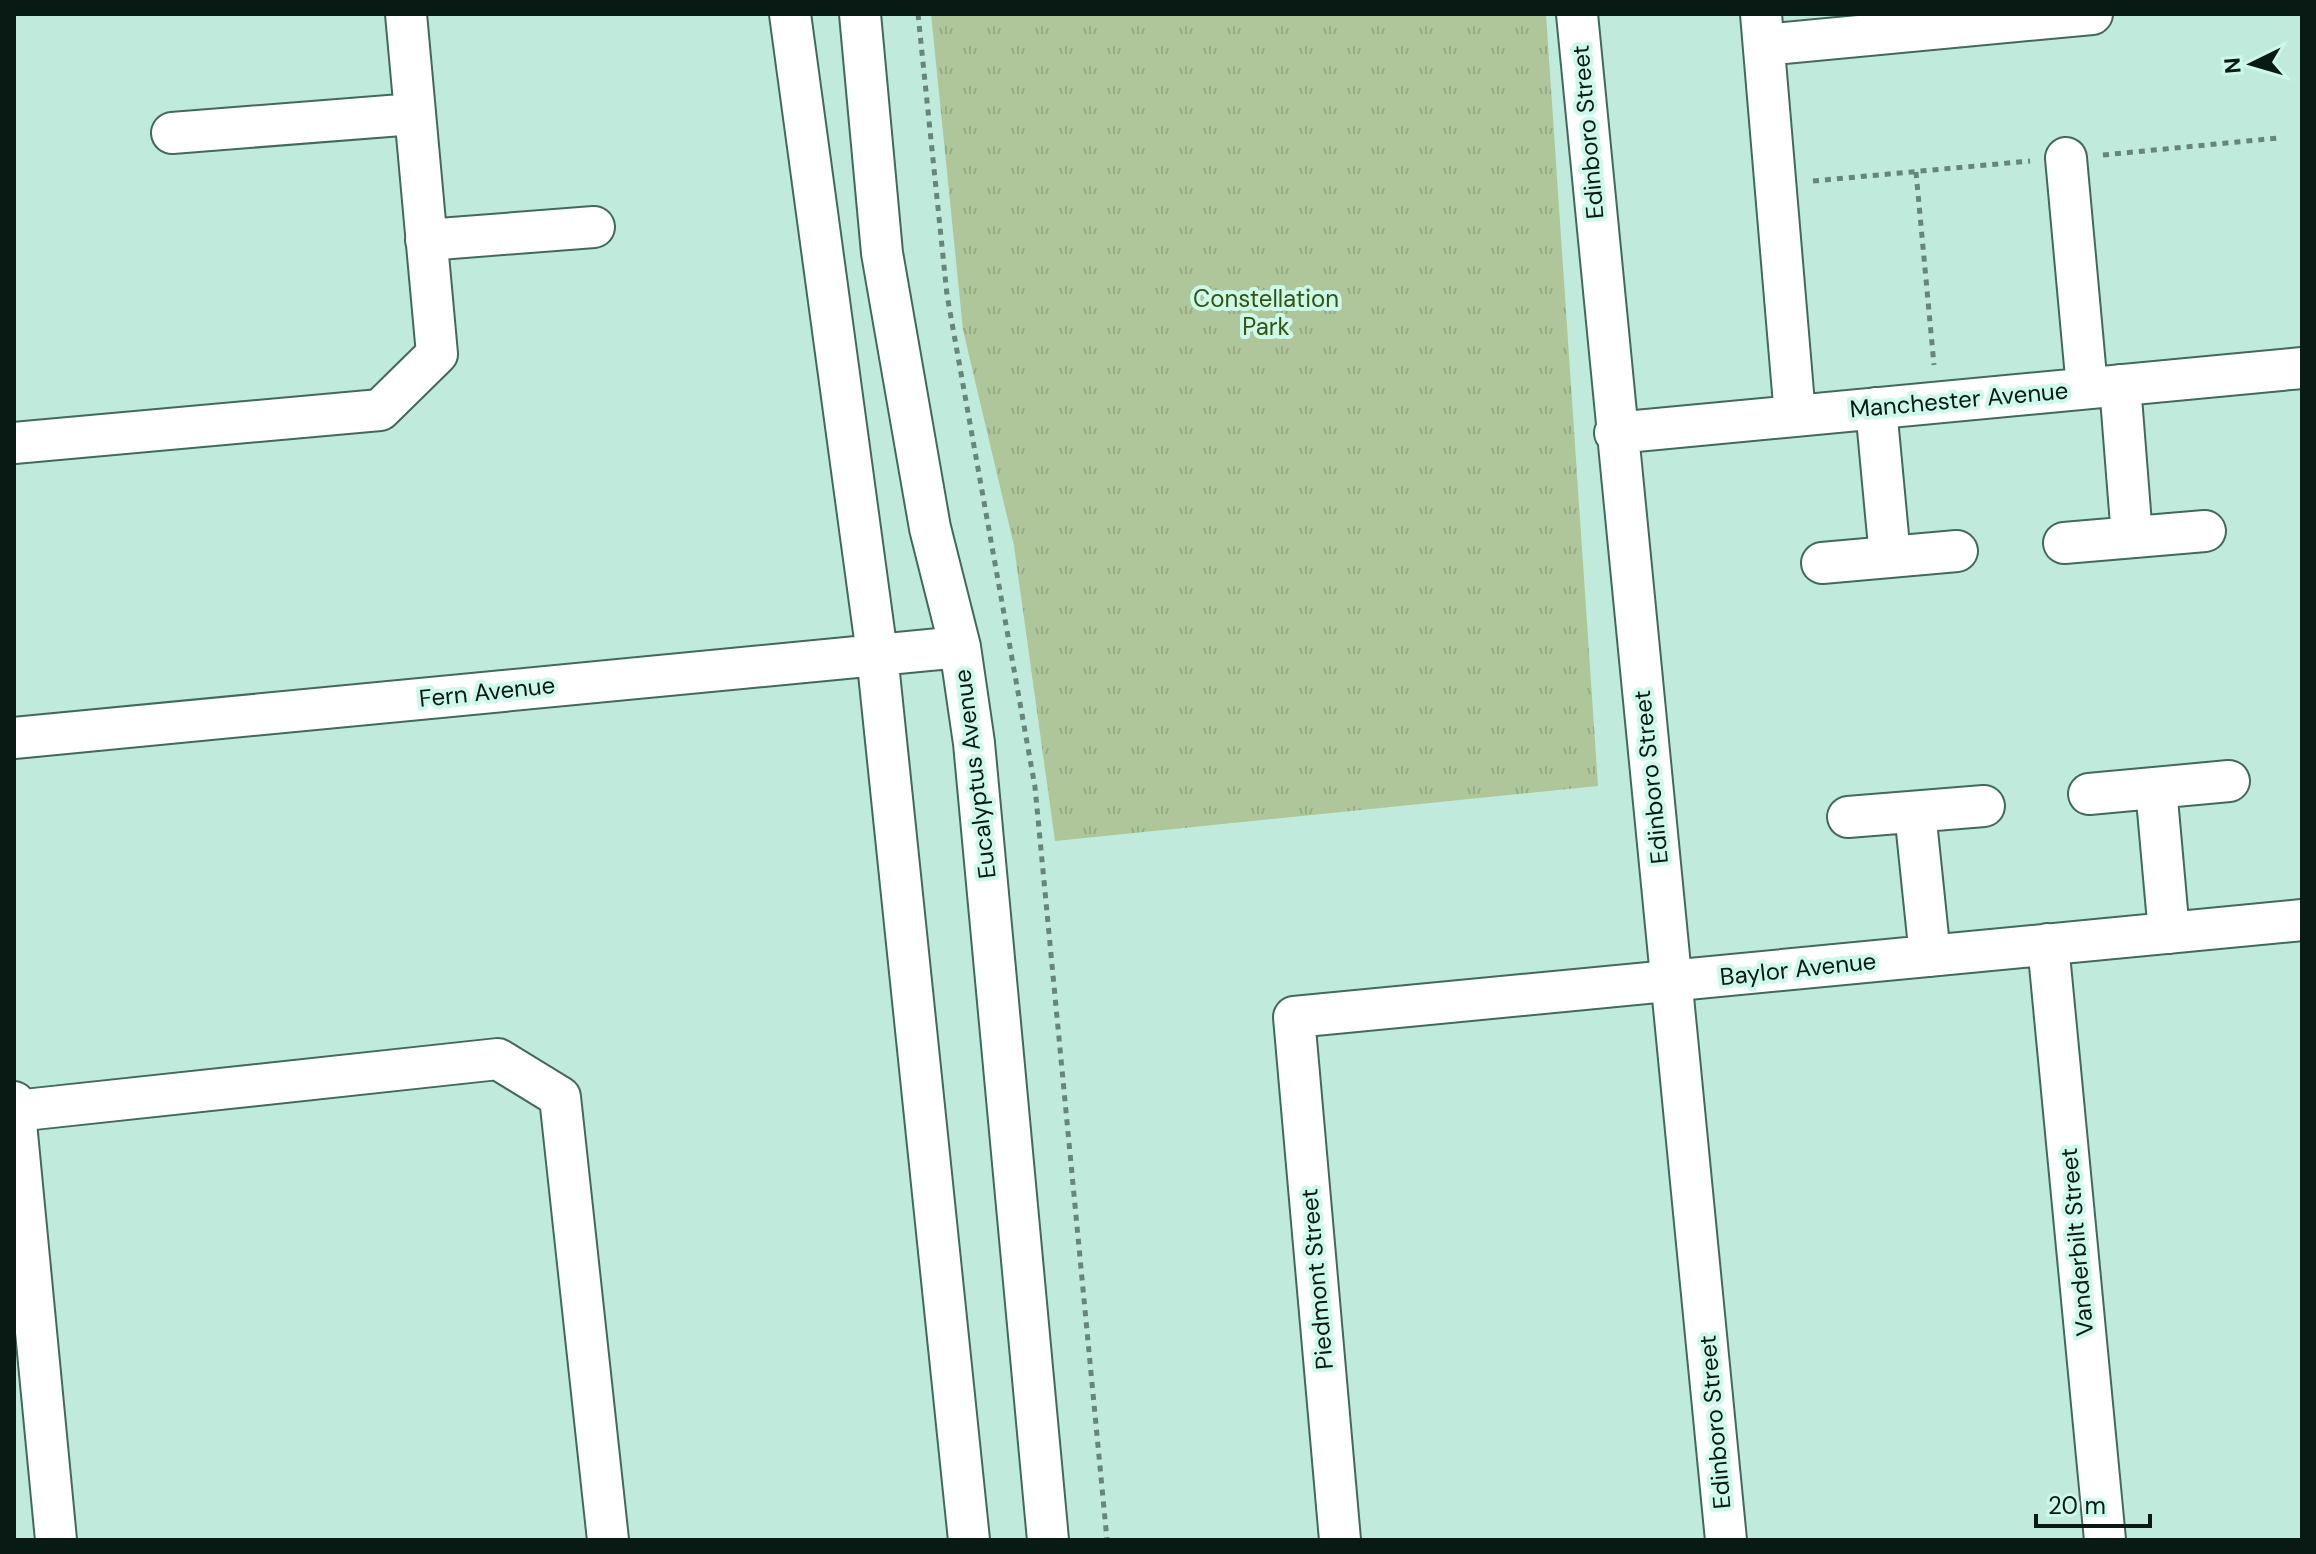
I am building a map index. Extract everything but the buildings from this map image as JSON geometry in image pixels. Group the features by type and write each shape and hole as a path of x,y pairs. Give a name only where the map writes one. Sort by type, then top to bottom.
{"street":[{"path":"14,443 380,410 437,354 406,14"},
{"path":"790,14 877,654 969,1540"},
{"name":"Eucalyptus Avenue","path":"860,14 882,253 930,528 960,647 974,743 1048,1540"},
{"name":"Edinboro Street","path":"1577,14 1615,433 1673,982 1726,1540"},
{"path":"1795,416 1762,29 2092,14"},
{"path":"172,133 414,114"},
{"path":"2066,158 2103,386 2132,537"},
{"path":"426,240 594,227"},
{"name":"Manchester Avenue","path":"1615,433 2302,368"},
{"path":"1876,408 1890,557"},
{"path":"2064,543 2205,531"},
{"path":"1822,563 1957,551"},
{"name":"Fern Avenue","path":"14,738 960,647"},
{"path":"2089,794 2229,781"},
{"path":"2156,788 2169,933"},
{"path":"1848,817 1984,806"},
{"path":"1915,812 1930,956"},
{"name":"Baylor Avenue","path":"1294,1017 2302,920"},
{"name":"Vanderbilt Street","path":"2048,944 2105,1540"},
{"name":"Piedmont Street","path":"1294,1017 1340,1540"},
{"path":"15,1111 498,1059 560,1097 608,1540"},
{"path":"14,1102 56,1540"}],"path":[{"path":"1916,172 1938,402"}],"green space":[{"name":"Constellation Park","path":"931,14 1546,14 1598,786 1055,841 1014,546 963,330"}]}
